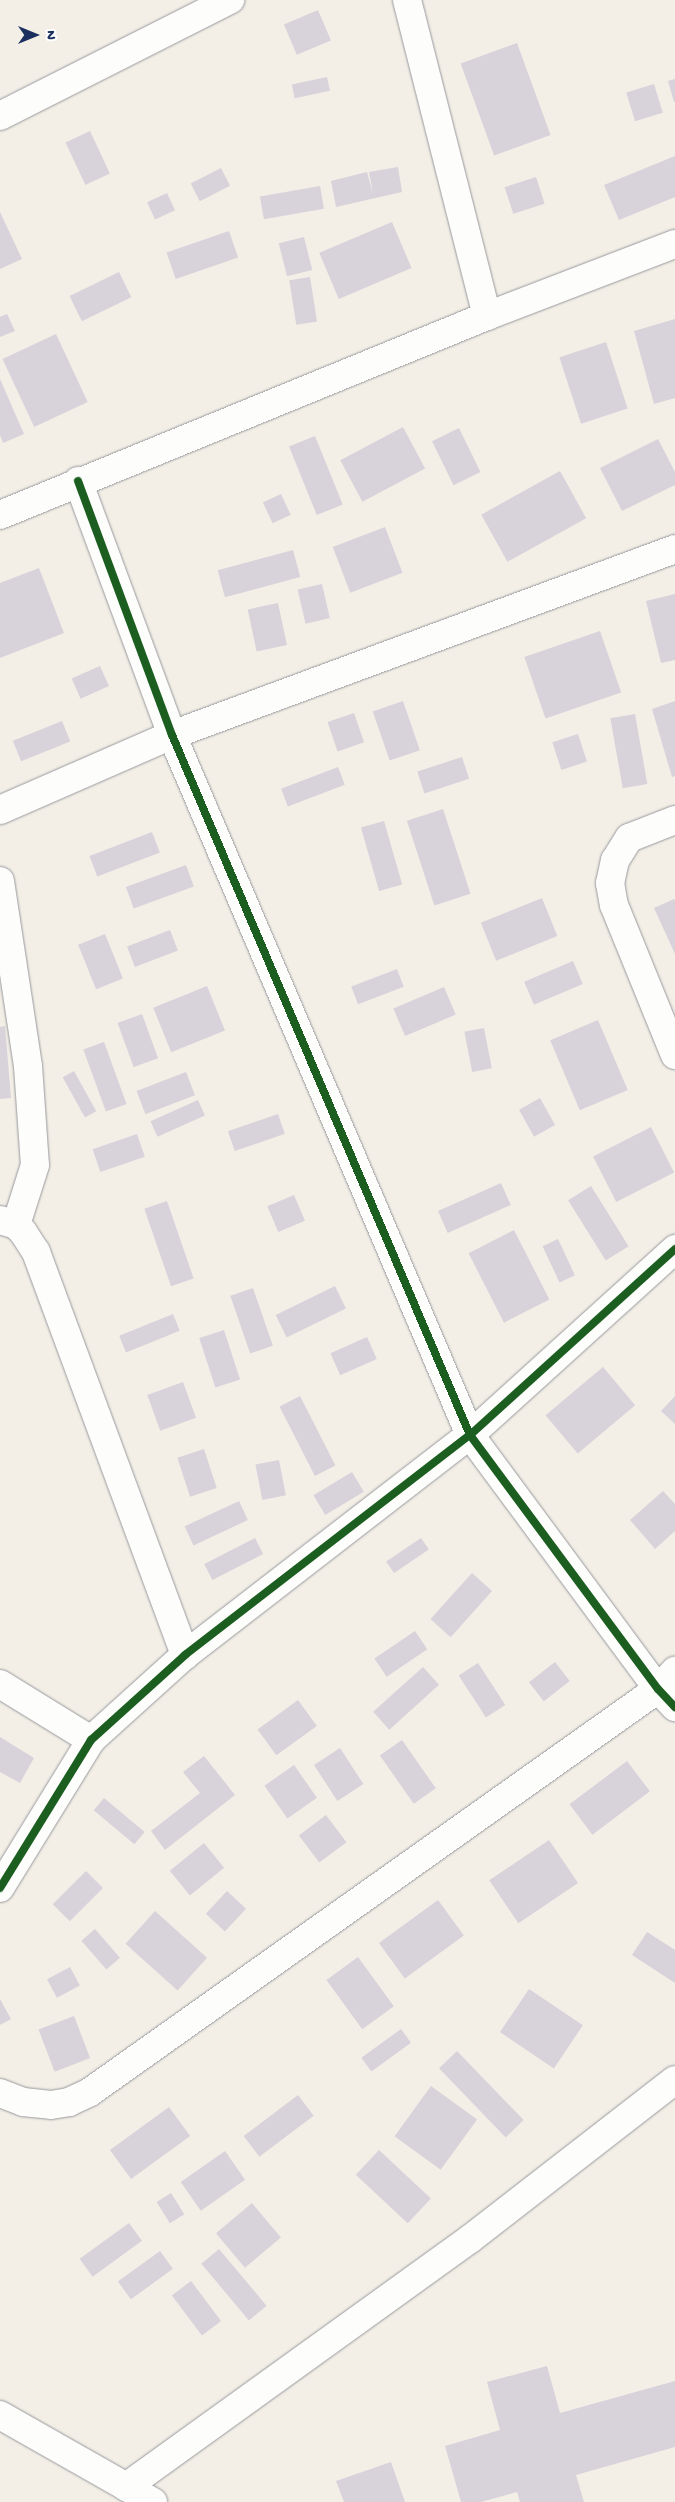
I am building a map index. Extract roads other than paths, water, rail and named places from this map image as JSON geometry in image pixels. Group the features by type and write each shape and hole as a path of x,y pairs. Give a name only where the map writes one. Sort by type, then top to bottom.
{"street":[{"path":"0,116 230,0"},
{"path":"406,0 486,316"},
{"path":"0,515 78,481 486,316 675,244"},
{"path":"0,2093 23,2102 51,2106 69,2102 90,2092 669,1689 470,1435 172,735 78,481"},
{"path":"0,810 172,735 675,549"},
{"path":"675,820 629,838 615,860 610,883 614,905 675,1055"},
{"path":"0,881 28,1066 35,1165 8,1223 31,1240 36,1252 184,1655"},
{"path":"0,1888 91,1740 184,1655 470,1435 675,1248"},
{"path":"0,1684 91,1740"},
{"path":"126,2487 470,2239 675,2080"},
{"path":"0,2415 153,2502"}]}
